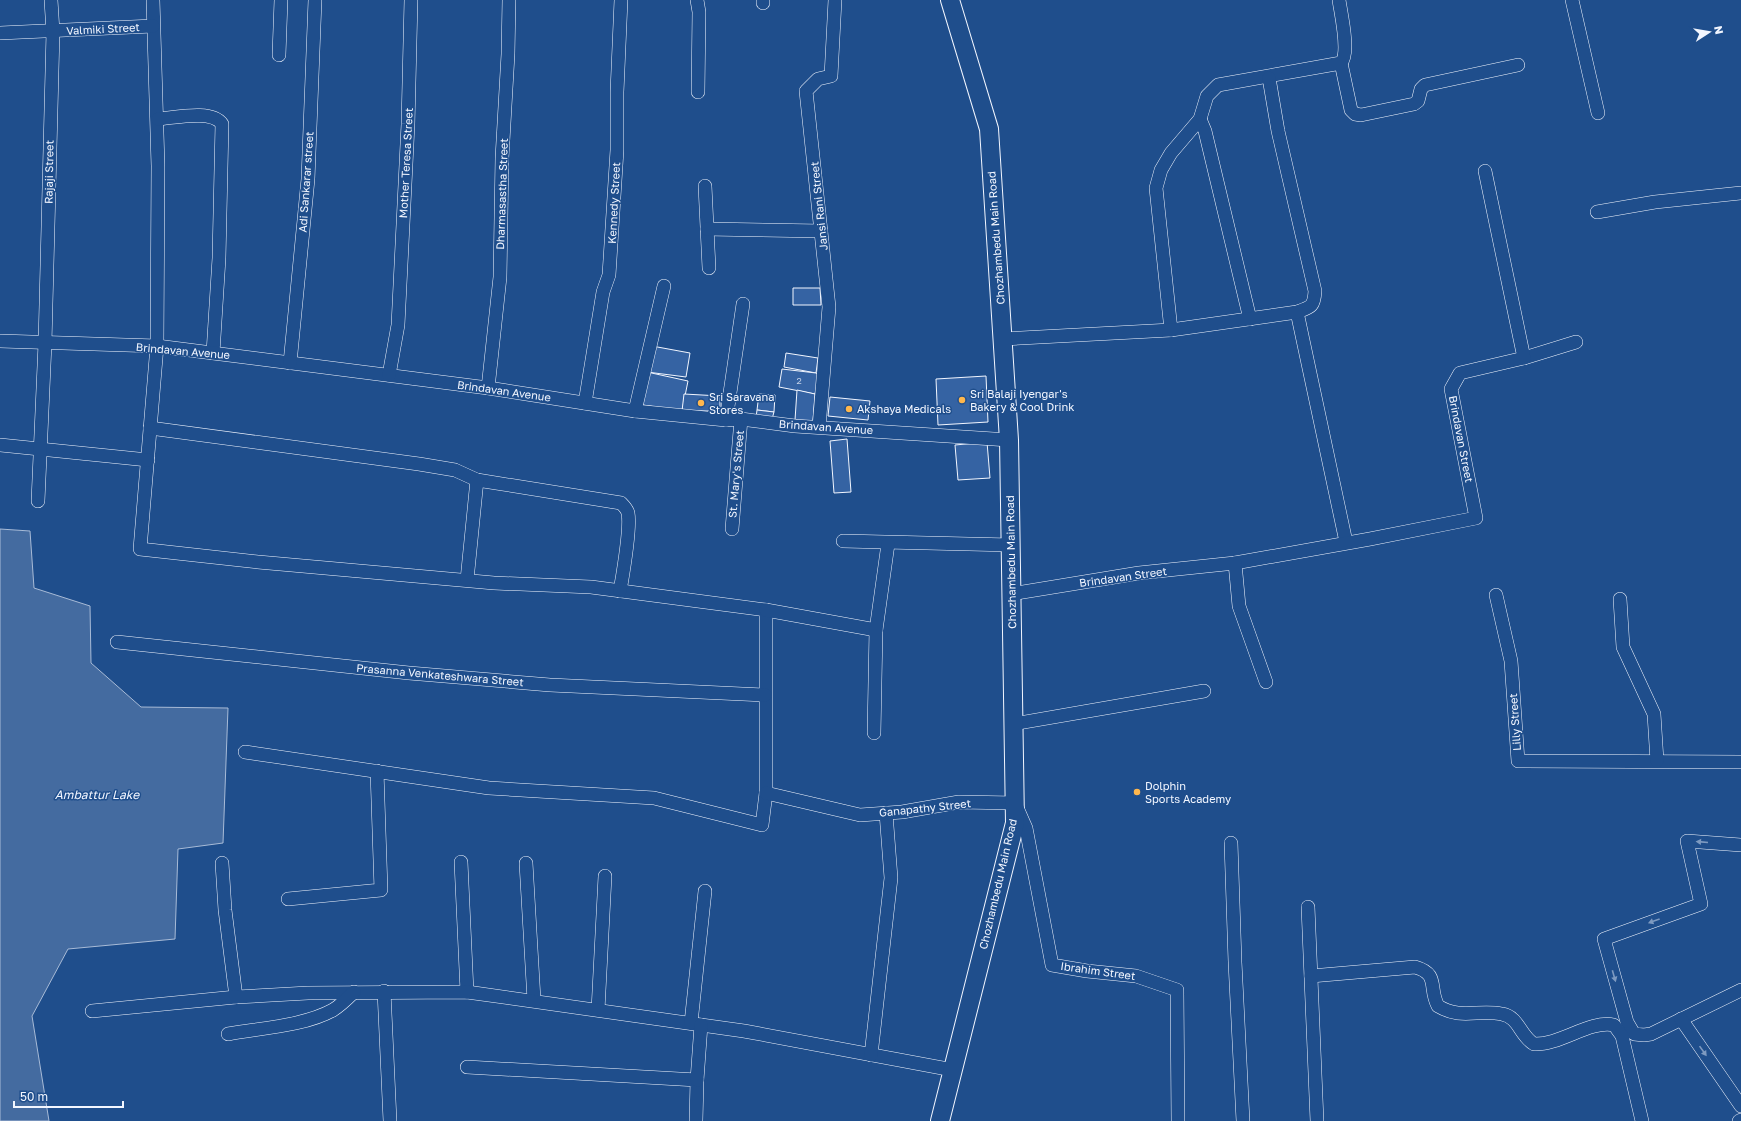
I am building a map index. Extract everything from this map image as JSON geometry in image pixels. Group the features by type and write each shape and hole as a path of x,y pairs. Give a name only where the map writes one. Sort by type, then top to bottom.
{"street":[{"name":"Rajaji Street","path":"38,501 45,343 53,32 51,0"},
{"path":"153,0 158,119 157,346 140,549 258,562 467,580 591,587 766,610 876,630"},
{"path":"279,55 281,0"},
{"name":"Adi Sankarar street","path":"290,363 308,178 315,0"},
{"name":"Mother Teresa Street","path":"389,375 398,325 408,124 411,0"},
{"name":"Dharmasastha Street","path":"488,388 500,277 509,0"},
{"name":"Kennedy Street","path":"585,403 602,292 609,275 617,150 617,92 621,0"},
{"path":"698,0 700,12 698,92"},
{"name":"Jansi Rani Street","path":"819,427 829,307 806,91 818,79 831,76 835,0"},
{"name":"Chozhambedu Main Road","path":"940,1121 1015,823 1009,440 989,129 950,0"},
{"path":"1172,330 1156,188 1161,170 1171,153 1200,119 1207,96 1218,85 1230,82 1270,78 1341,63 1344,60 1345,51 1339,0"},
{"path":"1572,0 1598,114"},
{"name":"Valmiki Street","path":"0,33 53,32 154,26"},
{"path":"1341,63 1351,110 1355,114 1361,115 1414,104 1418,102 1420,89 1425,85 1518,65"},
{"path":"1002,339 1172,330 1296,312 1311,307 1314,301 1315,290 1278,131 1270,78"},
{"path":"158,119 208,116 218,119 222,124 219,258 213,353"},
{"path":"1200,119 1205,131 1250,319"},
{"path":"1486,171 1524,358 1576,342"},
{"path":"706,186 709,268"},
{"path":"1597,212 1655,202 1741,193"},
{"path":"707,229 821,231"},
{"path":"635,411 664,286"},
{"path":"726,420 743,304"},
{"path":"1296,312 1346,542"},
{"name":"Brindavan Avenue","path":"0,340 45,343 157,346 488,388 635,411 726,420 741,419 795,426 1009,440"},
{"name":"Brindavan Street","path":"1012,594 1139,573 1235,563 1476,518 1451,389 1460,373 1524,358"},
{"name":"St. Mary's Street","path":"732,528 741,419"},
{"path":"150,428 419,464 455,470 477,480 621,503 626,508 628,521 620,591"},
{"path":"0,445 148,460"},
{"path":"467,580 477,480"},
{"path":"843,542 1010,545"},
{"path":"874,733 876,630 888,544"},
{"path":"1235,563 1239,606 1266,682"},
{"name":"Lilly Street","path":"1496,595 1511,661 1518,760 1741,762"},
{"path":"1620,599 1623,647 1654,714 1657,761"},
{"path":"245,752 489,788 654,798 762,825 766,793 766,610"},
{"name":"Prasanna Venkateshwara Street","path":"117,642 409,673 550,685 765,695"},
{"path":"1014,724 1204,691"},
{"path":"288,899 381,890 377,771"},
{"name":"Ganapathy Street","path":"766,793 860,814 902,812 959,802 1015,803"},
{"name":"Ibrahim Street","path":"1015,803 1026,828 1052,965 1087,971 1136,976 1177,990 1178,1121"},
{"path":"871,1055 890,878 886,813"},
{"path":"1741,846 1687,841 1700,904 1604,939 1627,1022 1634,1034 1651,1034 1741,992"},
{"path":"1232,843 1235,962 1244,1121"},
{"path":"461,862 467,992"},
{"path":"222,863 225,910 236,997"},
{"path":"526,863 534,1000"},
{"path":"598,1010 605,876"},
{"path":"696,1121 696,1024 704,890"},
{"path":"1308,907 1317,1121"},
{"path":"1311,976 1415,966 1425,970 1430,976 1438,1006 1456,1014 1501,1014 1514,1018 1529,1042 1540,1044 1550,1043 1600,1025 1614,1025 1622,1036 1642,1121"},
{"path":"92,1011 236,997 384,991 467,992 744,1030 953,1070"},
{"path":"384,991 390,1121"},
{"path":"228,1034 286,1024 322,1014 337,1007 354,992"},
{"path":"1681,1019 1739,1103"},
{"path":"467,1067 697,1080"}],"water":[{"name":"Ambattur Lake","path":"0,529 30,531 34,588 90,606 91,663 141,707 228,708 223,843 178,849 175,939 68,949 32,1016 49,1121 0,1121"}],"building":[{"path":"793,288 820,288 821,305 793,305"},
{"path":"652,346 690,353 686,377 647,372"},
{"path":"786,353 818,358 816,373 784,367"},
{"path":"782,369 816,373 819,375 815,394 779,387"},
{"path":"647,372 688,381 682,411 643,405"},
{"name":"Sri Balaji Iyengar's Bakery & Cool Drink","path":"986,376 988,422 938,425 936,379"},
{"path":"797,390 815,394 813,421 795,420"},
{"name":"Sri Saravana Stores","path":"684,394 720,396 720,411 682,411"},
{"path":"759,394 775,395 774,412 757,410"},
{"name":"Akshaya Medicals","path":"830,397 870,401 868,420 828,416"},
{"path":"757,410 774,412 772,419 756,418"},
{"path":"847,439 851,492 834,493 830,441"},
{"path":"987,442 990,478 958,480 955,445"}],"place":[{"name":"Sri Balaji Iyengar's Bakery & Cool Drink","path":"962,400"},
{"name":"Sri Saravana Stores","path":"701,403"},
{"name":"Akshaya Medicals","path":"849,409"},
{"name":"Dolphin Sports Academy","path":"1137,792"}]}
